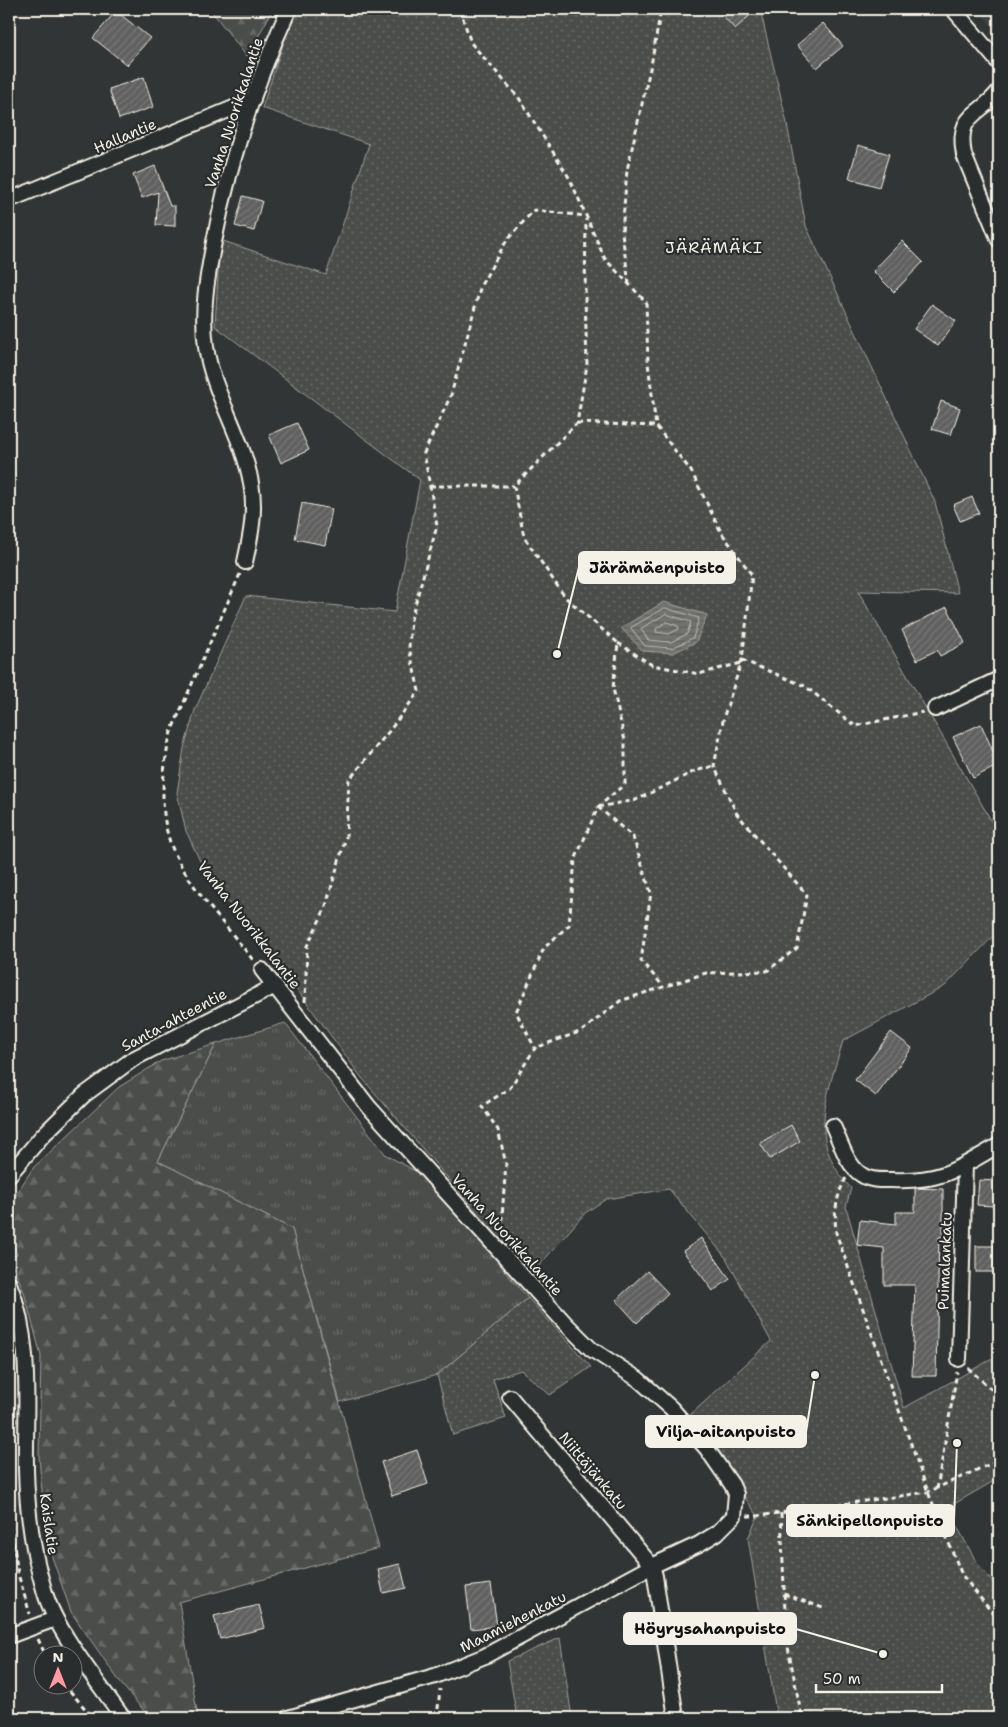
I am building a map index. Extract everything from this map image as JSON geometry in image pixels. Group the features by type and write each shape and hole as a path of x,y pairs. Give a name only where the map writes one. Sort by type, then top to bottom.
{"street":[{"name":"Vanha Nuorikkalantie","path":"245,562 253,528 254,504 251,482 215,381 207,349 203,315 205,287 228,173 253,100 289,9"},
{"path":"953,9 999,63"},
{"path":"999,92 973,113 965,125 961,140 964,155 999,240"},
{"name":"Hallantie","path":"9,200 253,100"},
{"path":"935,709 999,679"},
{"name":"Vanha Nuorikkalantie","path":"262,970 305,1022 369,1107 590,1349 638,1379 671,1408 707,1449 732,1485 736,1494 734,1516"},
{"name":"Santa-ahteentie","path":"9,1175 43,1136 84,1095 133,1059 275,986"},
{"path":"833,1126 853,1167 862,1176 877,1180 916,1181 933,1179 999,1145"},
{"name":"Puimalankatu","path":"959,1359 964,1164"},
{"name":"Kaislatie","path":"9,1283 17,1303 25,1347 26,1471 32,1536 45,1594 55,1619 123,1718"},
{"name":"Niittäjänkatu","path":"510,1397 652,1566"},
{"name":"Maamiehenkatu","path":"288,1718 435,1676 500,1649 652,1566 711,1537 727,1525 734,1516"},
{"path":"652,1566 676,1718"},
{"path":"9,1636 55,1619"}],"path":[{"path":"460,9 471,43 519,98 570,179 605,259 646,302 648,363 656,426 691,471 721,532 752,575 741,662 724,716 714,766 736,814 807,895 797,948 767,971 706,973 620,1001 582,1031 536,1048 510,1088 482,1106 498,1130 506,1164 500,1250"},
{"path":"629,285 622,233 627,170 652,60 661,9"},
{"path":"305,1022 307,946 326,909 346,837 349,780 419,692 409,648 411,619 437,526 424,453 451,395 481,285 508,240 534,210 586,216"},
{"path":"430,486 514,486 577,423 588,365 585,297 586,216"},
{"path":"577,423 656,426"},
{"path":"514,486 524,537 565,597 618,643 652,665 699,674 741,662 805,686 855,726 935,709"},
{"name":"Vanha Nuorikkalantie","path":"245,562 171,732 165,758 162,790 174,854 192,883 262,970"},
{"path":"536,1048 516,1012 544,948 569,925 575,860 598,807 625,784 625,741 613,688 618,643"},
{"path":"598,807 636,800 695,772 714,766"},
{"path":"598,807 633,837 651,893 641,960 663,986"},
{"path":"853,1167 837,1194 834,1219 836,1233 928,1492 962,1575 990,1610 999,1618"},
{"path":"959,1359 990,1388 999,1401"},
{"path":"937,1488 953,1404 959,1359"},
{"path":"734,1516 758,1516 928,1492 999,1460"},
{"path":"781,1513 786,1637 802,1718"},
{"path":"9,1516 18,1574 33,1627 41,1644"},
{"path":"784,1594 826,1608"},
{"path":"435,1676 440,1688 437,1718"},
{"path":"73,1694 93,1718"}],"shaded area":[{"path":"977,9 999,9 999,34"}],"green space":[{"path":"210,9 273,9 247,57"},
{"path":"300,9 760,9 786,119 806,226 935,502 958,593 858,591 999,834 999,930 945,986 843,1041 827,1099 824,1135 829,1153 837,1170 851,1188 846,1207 904,1408 999,1355 999,1478 947,1508 977,1563 999,1589 999,1718 777,1718 748,1538 758,1516 688,1417 771,1341 726,1258 669,1189 606,1199 585,1213 531,1275 362,1078 290,980 207,876 186,831 177,793 184,748 195,710 246,596 395,612 420,480 215,326 220,240 326,275 369,144 262,108 286,35"},
{"path":"285,1023 386,1155 443,1186 500,1258 505,1272 528,1298 437,1375 340,1402 292,1229 158,1161 216,1044"},
{"path":"216,1044 158,1161 292,1229 379,1548 179,1602 198,1718 150,1718 122,1685 71,1612 52,1557 43,1503 39,1457 41,1356 24,1292 10,1259 17,1254 9,1240 9,1205 33,1168 119,1087 161,1061"},
{"path":"528,1298 591,1367 550,1395 521,1370 493,1379 506,1418 453,1435 437,1375"},
{"path":"560,1638 572,1718 517,1718 507,1661"}],"water":[{"path":"664,602 707,615 696,642 673,653 643,651 621,628"}],"building":[{"path":"729,9 742,9 749,16 735,29 722,15"},
{"path":"116,11 150,38 127,65 93,38"},
{"path":"823,23 843,46 817,68 797,45"},
{"path":"144,77 153,107 119,119 109,89"},
{"path":"858,145 889,154 879,187 849,178"},
{"path":"155,166 170,206 175,206 175,226 156,225 158,192 142,198 133,175"},
{"path":"243,196 262,201 254,231 235,226"},
{"path":"902,241 923,262 894,292 873,271"},
{"path":"932,304 956,321 938,346 914,329"},
{"path":"941,401 960,408 951,435 932,429"},
{"path":"297,423 309,450 281,463 269,435"},
{"path":"972,497 979,513 960,521 953,505"},
{"path":"302,503 332,509 325,545 295,539"},
{"path":"947,607 965,643 940,656 937,650 917,660 902,630"},
{"path":"981,724 999,765 973,778 953,737"},
{"path":"891,1032 912,1048 876,1096 855,1080"},
{"path":"791,1125 800,1141 770,1159 760,1143"},
{"path":"979,1180 995,1181 993,1206 977,1205"},
{"path":"915,1188 943,1189 943,1237 939,1237 936,1376 912,1376 915,1285 884,1285 884,1248 857,1245 860,1220 896,1224 896,1212 915,1212"},
{"path":"701,1238 730,1279 713,1291 683,1251"},
{"path":"976,1246 994,1246 994,1272 976,1272"},
{"path":"647,1271 668,1293 637,1323 616,1300"},
{"path":"417,1450 428,1484 392,1496 381,1462"},
{"path":"400,1564 406,1588 383,1593 378,1569"},
{"path":"491,1584 497,1626 471,1629 466,1587"},
{"path":"259,1605 265,1628 220,1639 214,1616"}],"railway":[{"path":"996,9 999,12"}],"place":[{"name":"Järämäenpuisto","path":"557,654"},
{"name":"Vilja-aitanpuisto","path":"815,1375"},
{"name":"Sänkipellonpuisto","path":"957,1443"},
{"name":"Höyrysahanpuisto","path":"883,1654"}],"district":[{"name":"JÄRÄMÄKI","path":"714,247"}]}
